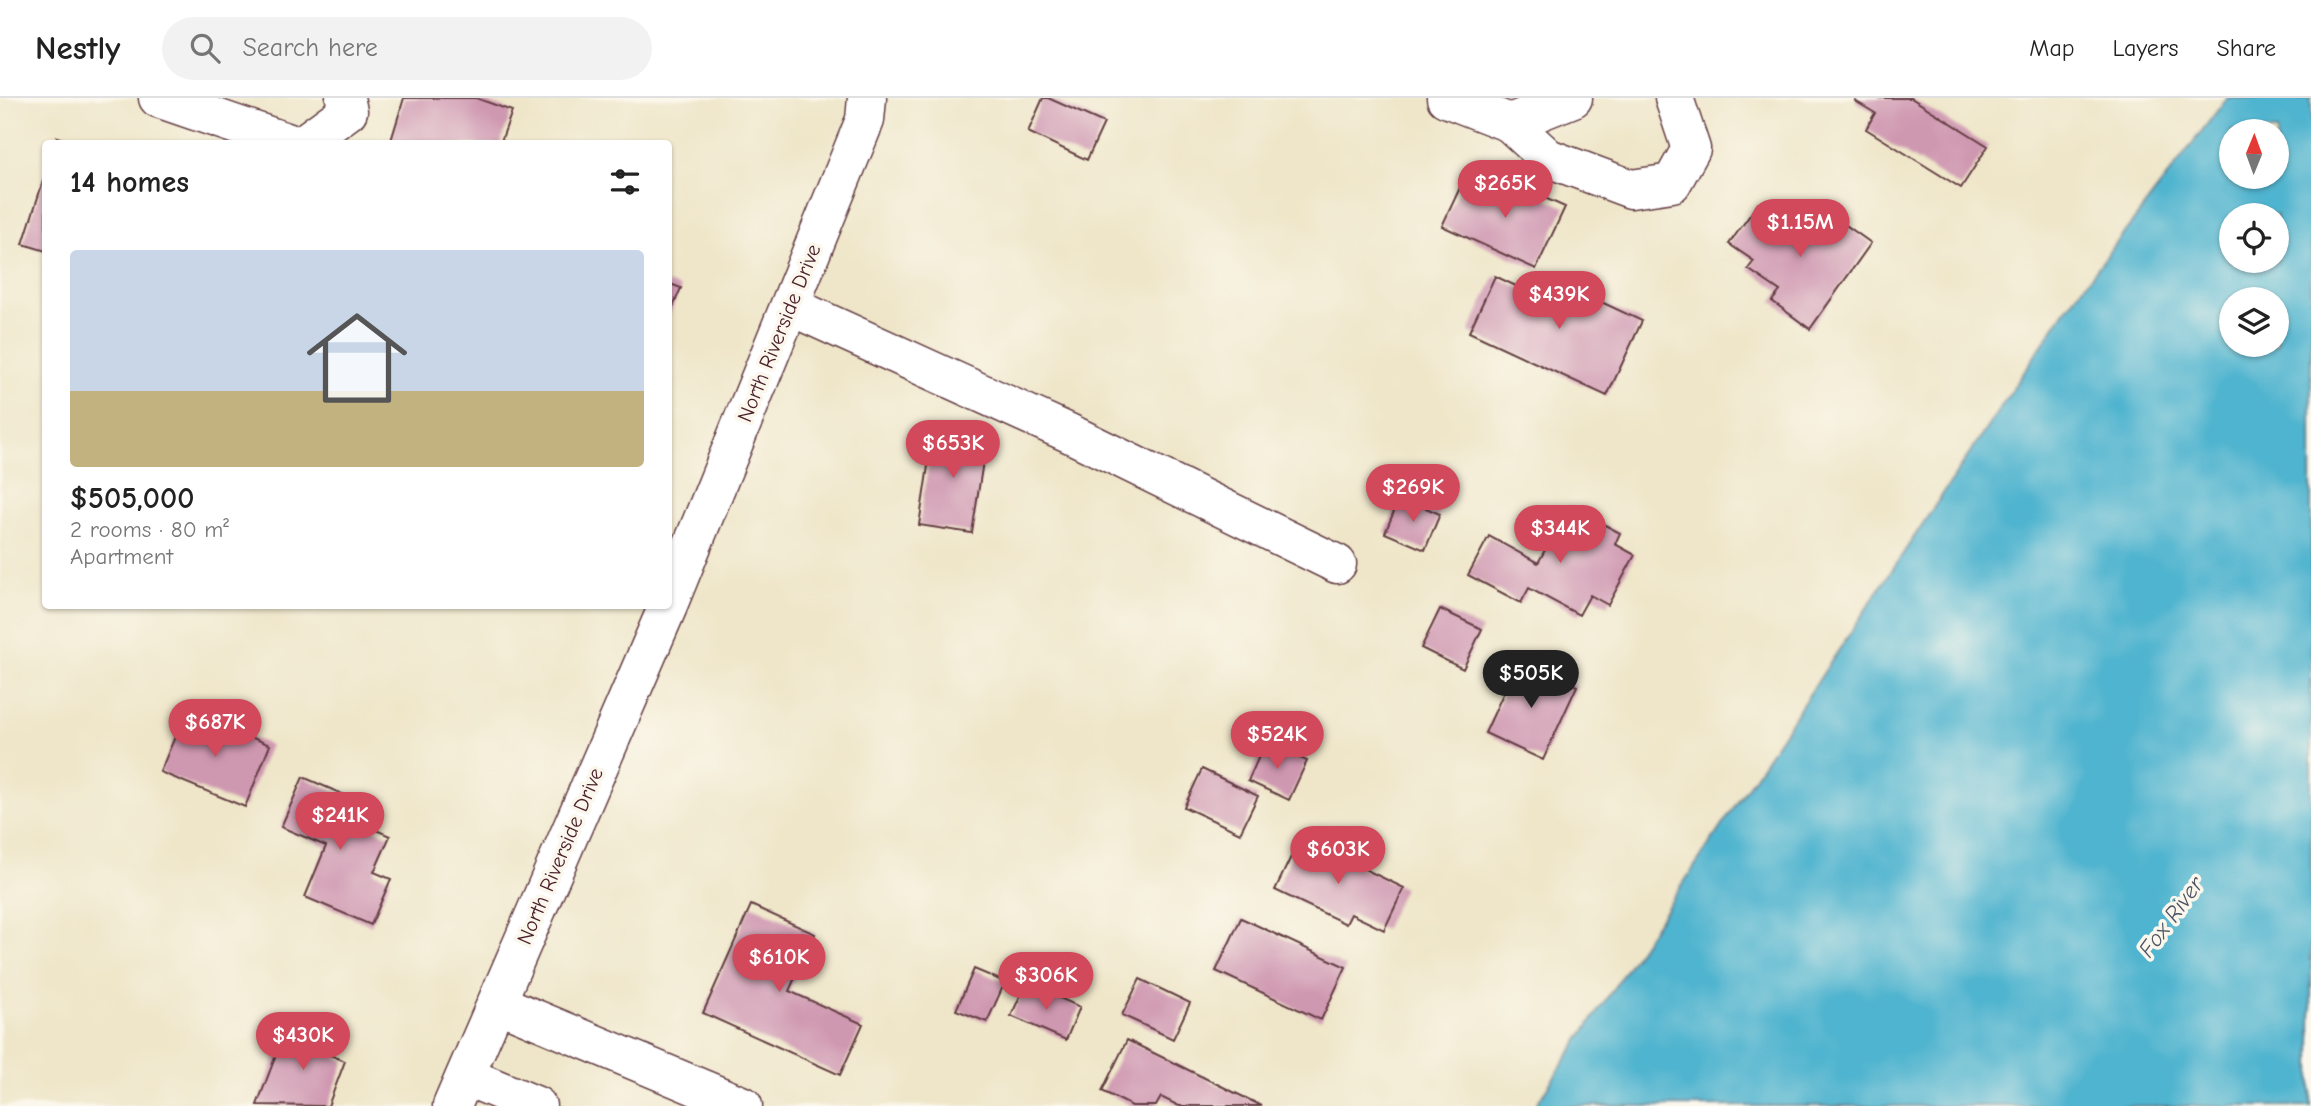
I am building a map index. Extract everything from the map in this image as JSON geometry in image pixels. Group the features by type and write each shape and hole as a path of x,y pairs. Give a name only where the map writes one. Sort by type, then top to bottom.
{"street":[{"path":"158,98 222,108 284,140"},
{"path":"308,140 348,111 345,98"},
{"name":"North Riverside Drive","path":"672,595 865,120 867,98"},
{"path":"1446,98 1510,123 1548,158 1631,189 1672,183 1690,149 1674,98"},
{"path":"1510,123 1573,98"},
{"path":"790,306 1069,433 1338,564"},
{"name":"North Riverside Drive","path":"459,1091 666,609"},
{"path":"497,1003 743,1106"},
{"path":"459,1091 537,1106"}],"water":[{"name":"Fox River","path":"2227,98 2311,98 2311,1106 1535,1106 2064,312"}],"building":[{"path":"404,98 476,98 512,111 501,140 391,140"},
{"path":"1043,98 1104,123 1087,160 1028,132"},
{"path":"1857,98 1911,98 1988,146 1961,188 1866,129 1875,113 1855,101"},
{"path":"1464,179 1500,195 1507,181 1565,207 1536,269 1442,226"},
{"path":"42,184 42,250 23,244"},
{"path":"1758,204 1778,218 1784,210 1813,231 1826,211 1871,243 1810,329 1772,301 1780,291 1748,269 1754,261 1729,244"},
{"path":"1495,276 1539,297 1548,277 1642,321 1607,396 1469,332"},
{"path":"672,285 681,288 672,309"},
{"path":"934,427 987,435 972,533 919,525"},
{"path":"1400,497 1440,514 1425,550 1385,533"},
{"path":"1569,506 1620,533 1615,544 1635,555 1608,605 1590,595 1579,615 1529,588 1521,603 1468,575 1489,536 1538,563"},
{"path":"1440,609 1482,629 1463,669 1421,648"},
{"path":"1519,659 1577,686 1543,760 1485,733"},
{"path":"186,711 270,745 245,807 160,772"},
{"path":"1265,743 1307,761 1289,800 1248,781"},
{"path":"1202,769 1258,796 1240,833 1184,807"},
{"path":"303,777 356,800 348,818 390,836 374,872 391,879 371,925 305,897 326,846 281,827"},
{"path":"1300,838 1404,888 1384,930 1351,914 1346,924 1275,890"},
{"path":"751,905 815,934 789,991 863,1024 840,1075 703,1013"},
{"path":"1241,918 1346,967 1321,1020 1216,971"},
{"path":"974,969 1005,982 987,1022 956,1010"},
{"path":"1140,979 1190,1003 1173,1039 1122,1015"},
{"path":"1026,983 1080,1007 1066,1040 1011,1016"},
{"path":"305,1024 332,1034 325,1053 345,1061 328,1106 257,1105 284,1034 299,1040"},
{"path":"1127,1040 1262,1106 1179,1106 1161,1097 1156,1106 1132,1106 1102,1091"}]}
